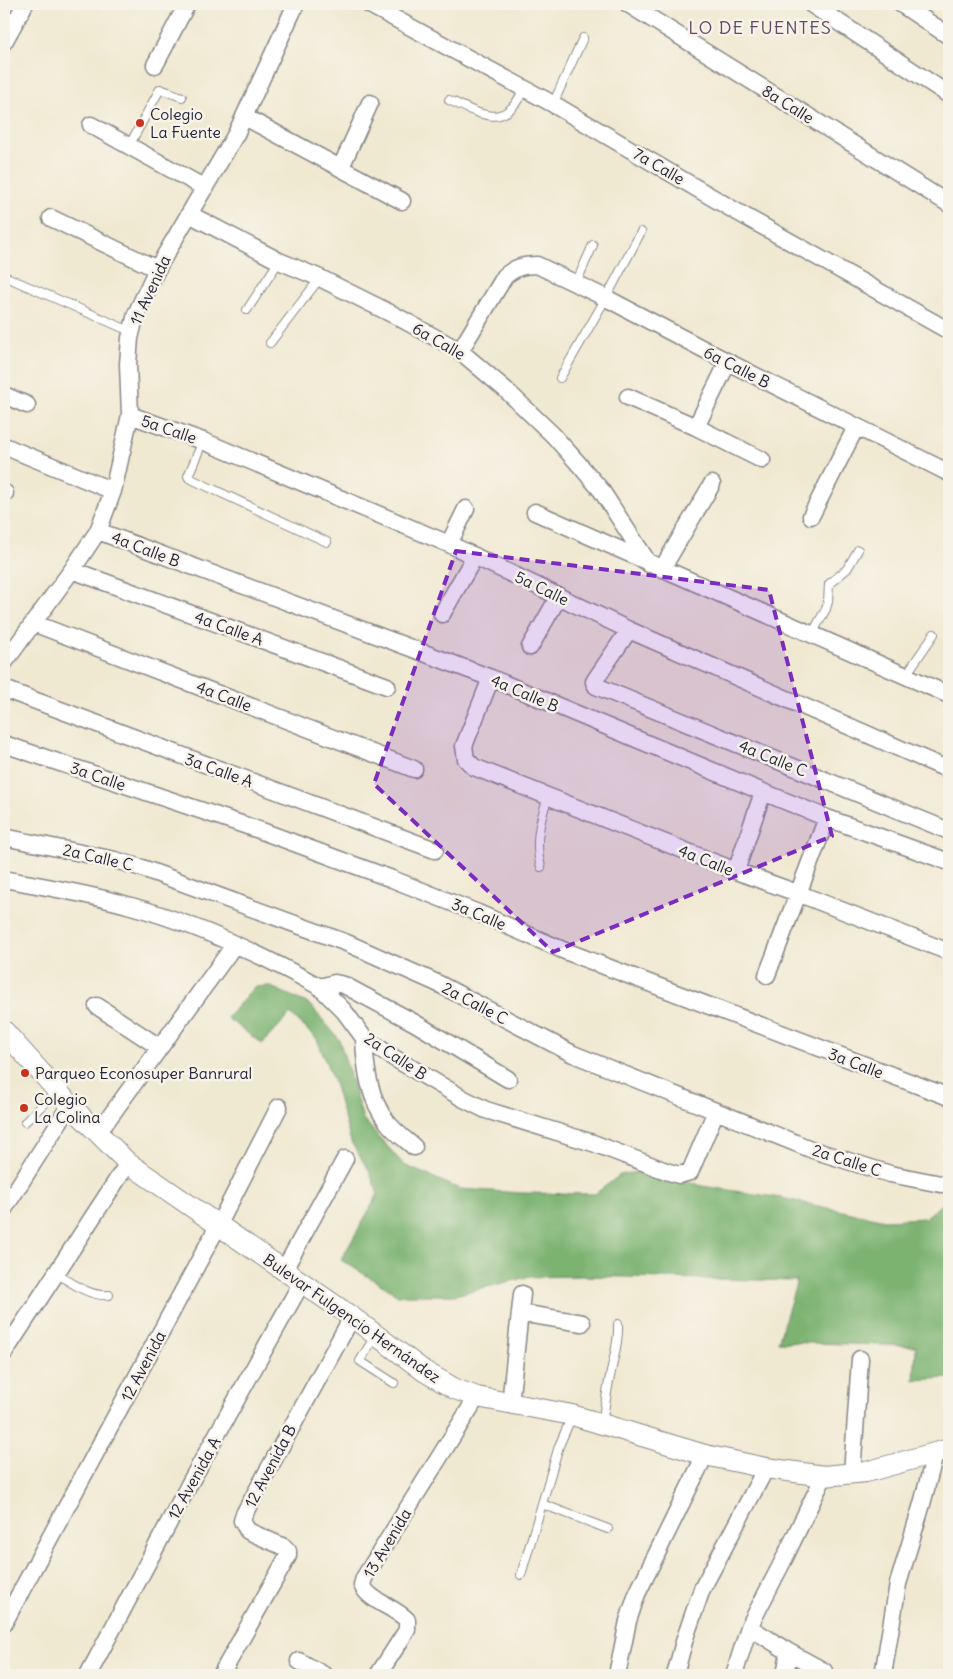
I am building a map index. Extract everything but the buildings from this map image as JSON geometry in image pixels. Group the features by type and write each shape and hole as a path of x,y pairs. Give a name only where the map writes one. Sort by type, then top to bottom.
{"street":[{"path":"4,42 25,4"},
{"path":"155,65 187,4"},
{"name":"11 Avenida","path":"4,663 98,531 113,491 130,415 128,364 130,331 136,314 157,269 236,134 296,4"},
{"name":"7a Calle","path":"368,4 524,88 732,209 949,331"},
{"name":"8a Calle","path":"628,4 949,204"},
{"path":"811,4 949,95"},
{"path":"901,4 949,36"},
{"path":"341,167 370,103"},
{"path":"245,116 402,201"},
{"path":"91,125 205,188"},
{"name":"6a Calle","path":"189,214 279,261 320,278 460,351 506,390 553,435 601,490 655,566"},
{"path":"51,218 157,269"},
{"name":"6a Calle B","path":"460,351 505,276 515,268 525,265 537,265 606,298 728,362 949,473"},
{"path":"696,428 728,362"},
{"path":"4,396 27,405"},
{"path":"628,397 762,460"},
{"name":"5a Calle","path":"130,415 203,440 449,544 629,630 949,770"},
{"path":"811,516 856,426"},
{"path":"4,446 113,491"},
{"path":"655,566 712,484"},
{"path":"449,544 466,509"},
{"path":"535,512 949,695"},
{"name":"4a Calle B","path":"98,531 492,678 827,818 949,862"},
{"path":"442,614 475,556"},
{"name":"4a Calle A","path":"72,570 386,686"},
{"path":"530,647 559,596"},
{"name":"4a Calle","path":"33,622 414,769"},
{"name":"4a Calle C","path":"629,630 594,680 596,686 949,831"},
{"name":"4a Calle","path":"492,678 464,746 466,759 474,767 736,872 797,893 949,952"},
{"name":"3a Calle A","path":"4,689 435,850"},
{"name":"3a Calle","path":"4,744 259,830 392,879 478,913 565,951 949,1098"},
{"path":"736,872 763,792"},
{"path":"767,975 827,818"},
{"name":"2a Calle C","path":"4,837 115,860 142,868 347,943 437,983 573,1054 813,1150 890,1174 941,1184"},
{"name":"2a Calle B","path":"4,879 130,905 265,957 320,987 344,1011 364,1038 402,1063 464,1099 486,1110 593,1143 679,1175 690,1172 716,1111"},
{"path":"98,1134 235,944"},
{"path":"320,987 334,983 344,985 415,1023 508,1079"},
{"path":"97,1006 159,1047"},
{"name":"Bulevar Fulgencio Hernández","path":"4,1031 64,1098 128,1163 352,1317 424,1371 455,1389 478,1397 572,1415 705,1455 766,1468 824,1476 866,1472 942,1452"},
{"path":"364,1038 366,1070 374,1098 389,1125 414,1147"},
{"path":"4,1209 64,1098"},
{"name":"12 Avenida","path":"4,1624 219,1224 279,1107"},
{"path":"284,1270 345,1159"},
{"path":"4,1353 128,1163"},
{"name":"12 Avenida A","path":"88,1675 302,1282"},
{"path":"510,1404 522,1294"},
{"path":"520,1313 582,1323"},
{"name":"12 Avenida B","path":"221,1675 288,1556 288,1551 284,1546 248,1531 242,1521 244,1514 352,1317"},
{"path":"852,1474 860,1359"},
{"name":"13 Avenida","path":"378,1675 407,1630 407,1620 400,1613 365,1592 362,1585 364,1578 478,1397"},
{"path":"883,1675 898,1584 922,1504 942,1452"},
{"path":"617,1675 628,1621 637,1594 705,1455"},
{"path":"675,1675 685,1638 702,1589 766,1468"},
{"path":"734,1675 749,1627 783,1562 824,1476"},
{"path":"749,1627 788,1652 824,1671"},
{"path":"785,1675 788,1652"},
{"path":"299,1661 324,1675"}],"lane":[{"path":"552,104 583,38"},
{"path":"449,100 482,114 497,117 510,111 520,98 524,88"},
{"path":"130,146 160,89 182,97"},
{"path":"560,378 641,232"},
{"path":"576,283 593,245"},
{"path":"247,310 279,261"},
{"path":"4,276 130,331"},
{"path":"270,343 320,278"},
{"path":"203,440 188,476 192,480 327,542"},
{"path":"812,634 826,609 829,584 847,569 858,550"},
{"path":"906,675 934,634"},
{"path":"541,867 538,856 538,840 542,814 548,797"},
{"path":"25,1122 64,1098"},
{"path":"56,1273 92,1294 109,1295"},
{"path":"602,1424 611,1370 617,1350 618,1324"},
{"path":"375,1336 360,1361 394,1383"},
{"path":"521,1574 559,1446 572,1415"},
{"path":"542,1504 608,1529"}],"highlighted area":[{"path":"456,551 769,590 832,836 553,952 374,784"}],"green space":[{"path":"269,986 309,1004 339,1039 363,1119 404,1165 460,1189 521,1193 595,1194 620,1175 654,1169 702,1186 781,1198 885,1220 925,1218 949,1198 949,1378 914,1380 916,1346 778,1342 797,1281 582,1276 527,1277 455,1295 398,1295 341,1260 378,1194 369,1171 351,1142 334,1083 317,1039 290,1014 262,1044 227,1018 254,987"}],"place":[{"name":"Colegio La Fuente","path":"140,123"},
{"name":"Parqueo Econosuper Banrural","path":"25,1073"},
{"name":"Colegio La Colina","path":"24,1108"}],"district":[{"name":"LO DE FUENTES","path":"760,27"}]}
